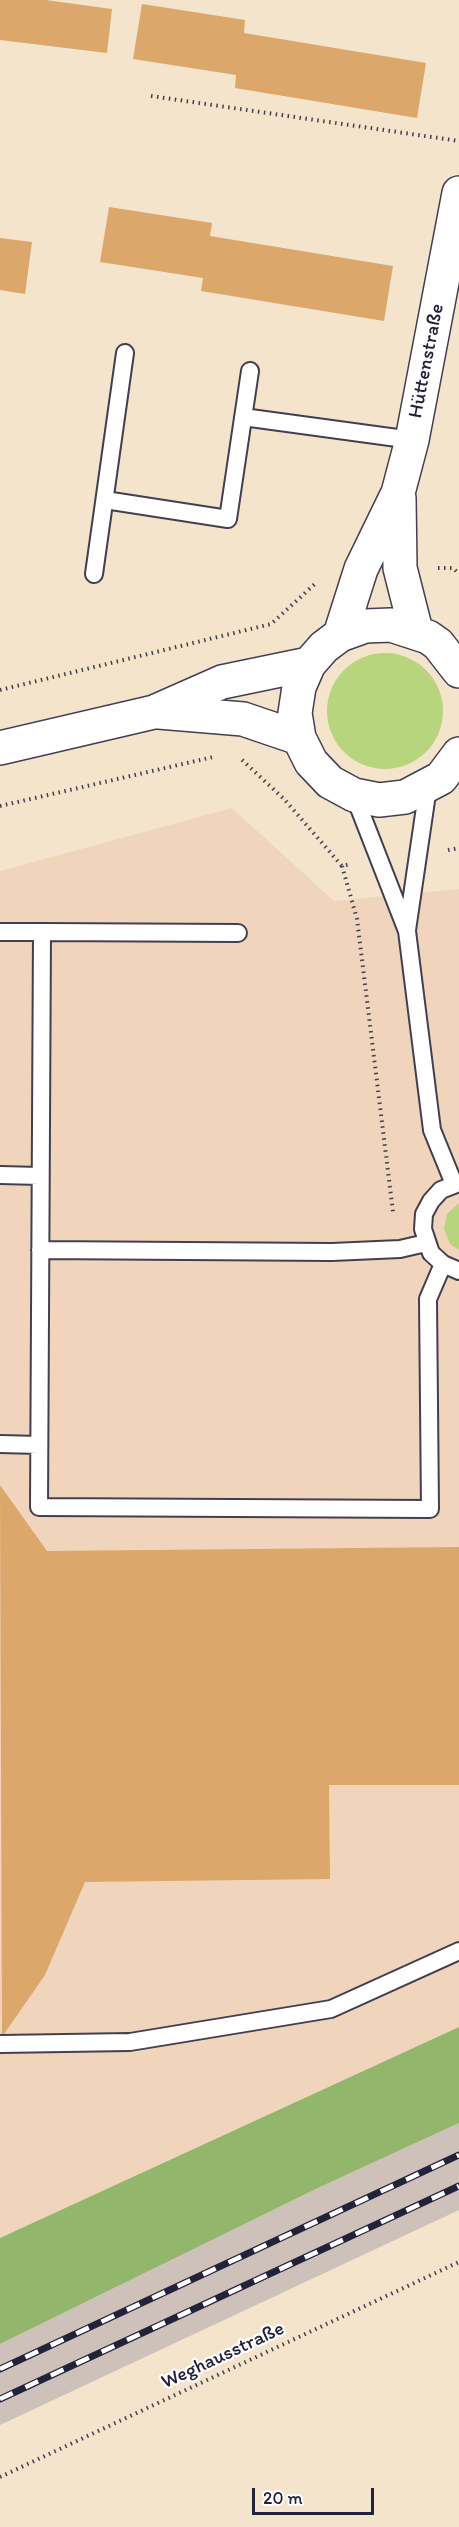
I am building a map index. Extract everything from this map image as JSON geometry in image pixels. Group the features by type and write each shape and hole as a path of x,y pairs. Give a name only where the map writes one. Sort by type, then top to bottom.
{"street":[{"name":"Hüttenstraße","path":"398,493 412,440 459,193"},
{"path":"398,493 400,568 459,670"},
{"path":"340,635 362,569 398,493"},
{"path":"438,635 391,625 365,626 340,635 324,647 309,664 298,687 295,713 299,738 317,769 330,782 354,795 379,800 405,797 449,768"},
{"path":"0,748 154,712 222,682 309,664"},
{"path":"154,712 243,719 299,738"}],"lane":[{"path":"94,574 125,353"},
{"path":"105,500 228,519 250,371"},
{"path":"243,417 412,440"},
{"path":"407,931 417,854 449,768"},
{"path":"42,932 39,1507 430,1509 428,1299 451,1268 426,1244 423,1229 428,1208 441,1190 457,1184 432,1130 407,931 354,795"},
{"path":"0,932 238,933"},
{"path":"0,1174 40,1176"},
{"path":"40,1250 332,1252 400,1249 426,1244"},
{"path":"0,1444 39,1445"},
{"path":"0,2044 130,2042 331,2009 459,1951"}],"path":[{"path":"151,96 459,141"},
{"path":"400,568 453,568 459,574"},
{"path":"0,690 271,624 331,569 362,569"},
{"path":"238,756 284,798 342,866 357,919 393,1212 400,1249"},
{"path":"0,806 70,788 220,757"},
{"path":"417,854 459,848"},
{"path":"342,866 379,860"},
{"name":"Weghausstraße","path":"0,2478 459,2262"}],"shaded area":[{"path":"232,808 334,901 459,889 459,2027 0,2238 0,871"},
{"path":"459,2123 459,2210 0,2425 0,2344 320,2187"}],"green space":[{"path":"385,653 407,657 426,670 439,689 443,711 439,733 426,752 407,765 385,769 363,765 344,752 331,733 327,711 331,689 344,670 363,657"},
{"path":"459,1203 459,1250 450,1244 444,1229 447,1214"},
{"path":"459,2027 459,2123 320,2187 0,2344 0,2238"}],"building":[{"path":"0,0 46,0 112,9 107,53 0,40"},
{"path":"142,4 245,20 244,33 426,63 417,118 235,88 236,75 133,59"},
{"path":"109,207 212,223 210,236 393,266 384,321 201,291 203,278 100,262"},
{"path":"0,238 32,242 25,294 0,290"},
{"path":"0,1485 47,1551 459,1547 459,1785 329,1785 330,1879 85,1882 45,1975 2,2037"}],"railway":[{"path":"0,2369 459,2155"},
{"path":"0,2399 459,2186"}]}
